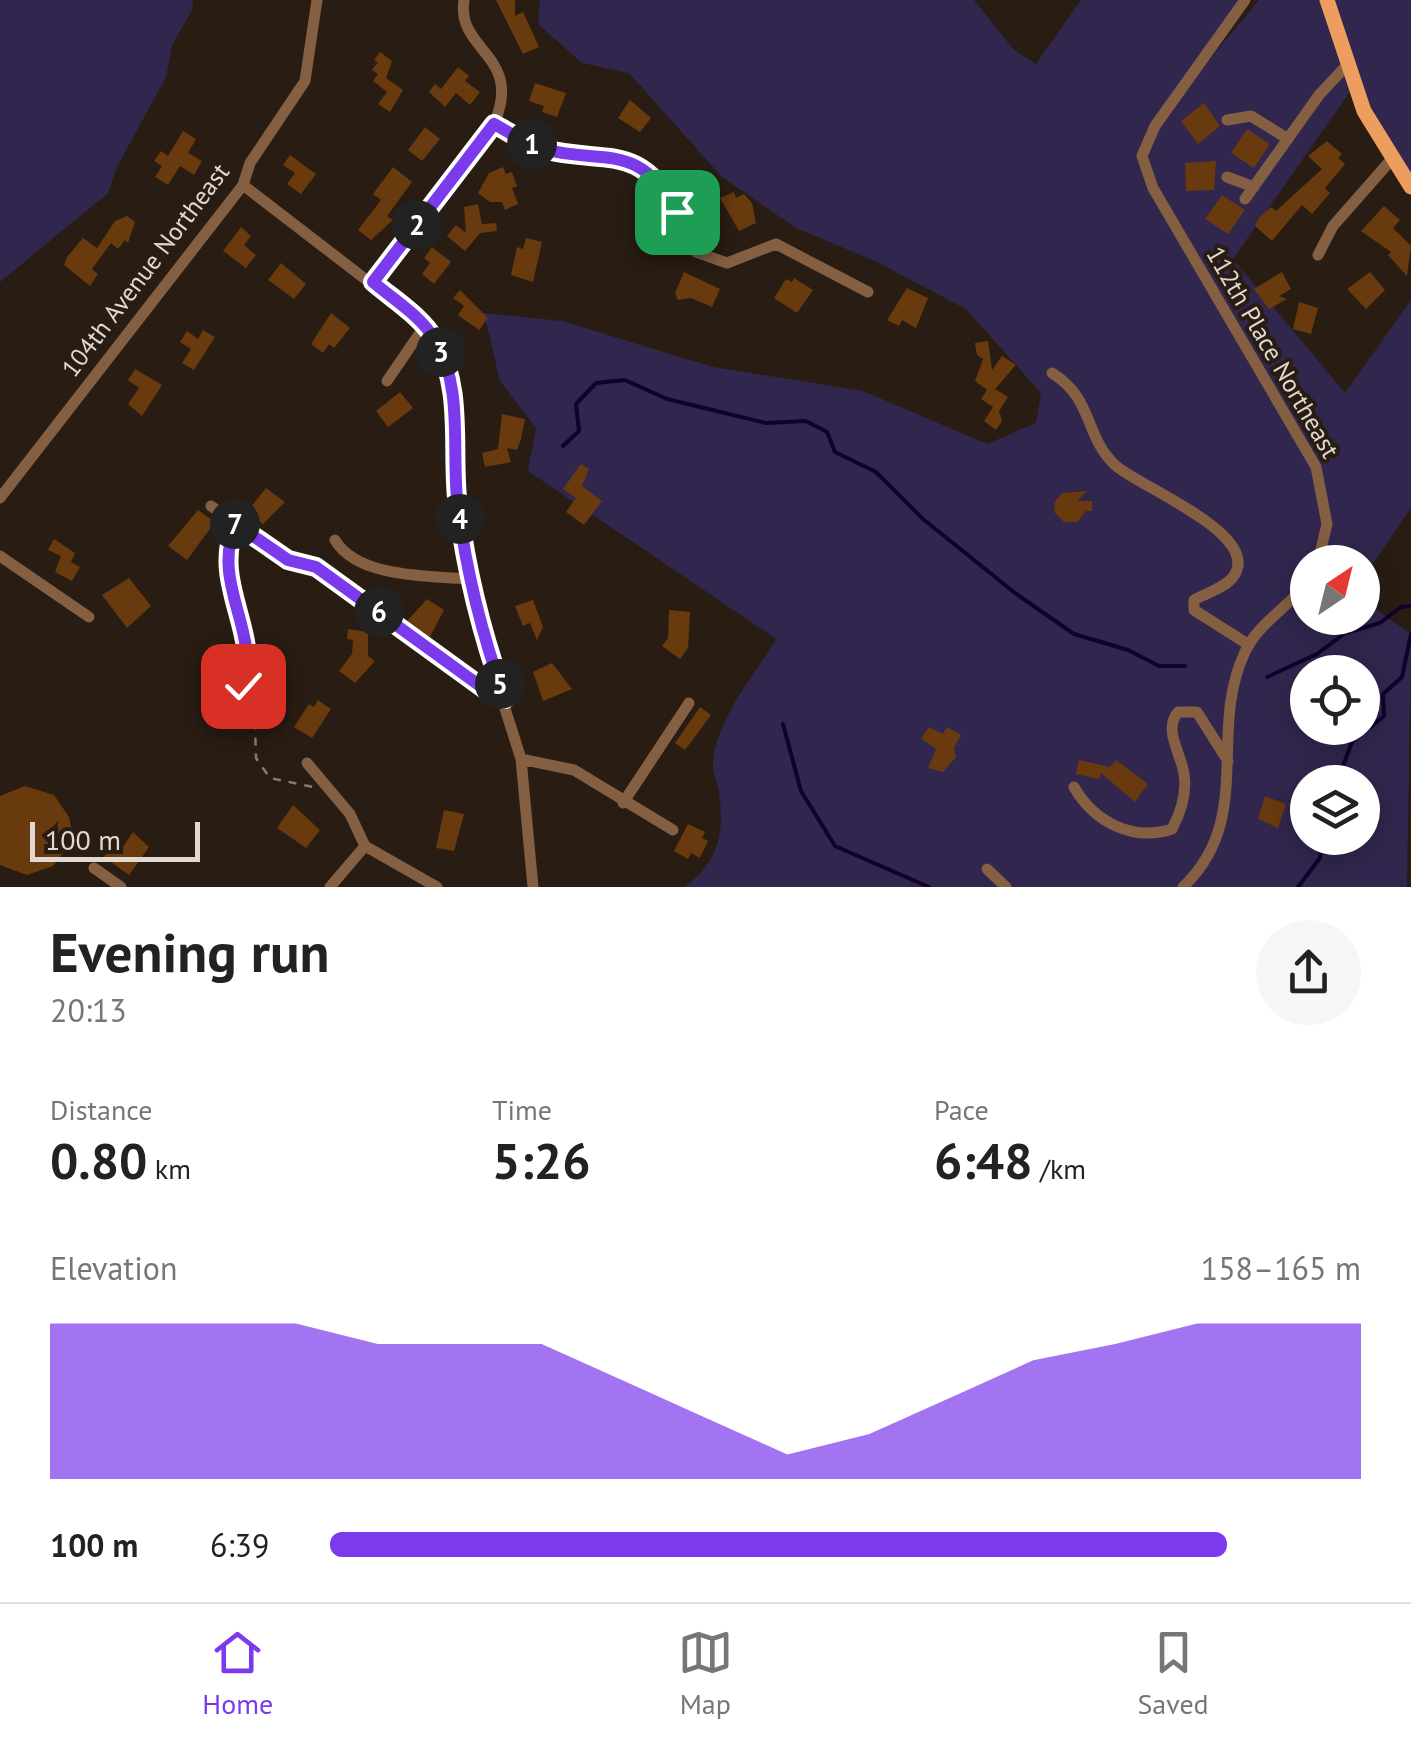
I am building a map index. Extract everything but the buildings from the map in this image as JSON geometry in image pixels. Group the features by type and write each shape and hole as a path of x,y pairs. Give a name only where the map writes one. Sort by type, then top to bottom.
{"main road":[{"path":"1327,0 1364,111 1411,187"}],"street":[{"name":"104th Avenue Northeast","path":"0,498 243,185 250,163 305,81 317,0"},
{"path":"373,282 494,124 504,89 500,74 469,30 462,12 464,0"},
{"name":"112th Place Northeast","path":"1245,0 1154,126 1142,156 1146,172 1316,467 1327,524 1322,545"},
{"path":"1244,199 1347,64"},
{"path":"1226,120 1251,116 1288,139"},
{"path":"494,124 539,148 616,156 633,164 667,194 696,252 726,263 776,244 868,292"},
{"path":"1318,256 1332,226 1391,160"},
{"path":"1228,176 1254,186"},
{"path":"243,185 373,282 424,327 442,356 452,385 457,494 469,579 478,622 521,759 533,887"},
{"path":"388,381 424,327"},
{"path":"1052,373 1070,384 1087,407 1097,437 1115,465 1219,530 1237,552 1238,566 1232,579 1194,600 1194,610 1249,645"},
{"path":"211,506 288,560 316,567 494,696 505,699"},
{"path":"336,540 357,562 420,575 469,579"},
{"path":"0,556 89,616"},
{"path":"1183,887 1210,858 1224,826 1232,696 1249,645 1290,601"},
{"path":"623,803 689,703"},
{"path":"1074,787 1085,806 1102,819 1150,836 1172,829 1184,794 1185,776 1171,729 1178,712 1196,712 1228,762"},
{"path":"521,759 574,770 673,830"},
{"path":"307,763 334,793 365,846 436,887"},
{"path":"330,887 365,846"},
{"path":"94,868 121,887"},
{"path":"987,868 1006,887"}],"path":[{"path":"236,524 225,549 250,666 243,686 255,725 256,758 270,778 334,793"}],"shaded area":[{"path":"0,0 193,0 192,10 172,45 166,77 117,167 108,193 0,282"},
{"path":"540,0 974,0 1014,50 1036,64 1081,0 1245,0 1168,109 1259,0 1411,0 1411,187 1354,86 1233,259 1345,393 1411,300 1411,508 1380,553 1380,545 1290,545 1290,635 1380,635 1380,612 1411,634 1407,887 684,887 712,858 720,834 721,808 713,767 715,747 737,698 776,639 528,471 536,428 500,381 484,313 562,321 713,367 863,391 987,444 1036,423 1041,393 966,309 875,261 796,228 722,177 629,73 582,63 538,24"}],"waterway":[{"path":"563,446 579,431 576,404 596,383 625,380 667,399 766,423 806,421 827,432 835,452 876,472 923,519 1015,593 1074,634 1128,650 1159,666 1185,666"},
{"path":"1267,677 1317,654 1345,633 1380,623 1401,607 1411,606"},
{"path":"1343,765 1352,742 1384,716 1383,694 1402,677 1411,634"},
{"path":"783,724 801,791 835,846 929,887"},
{"path":"1298,887 1320,855"}],"route":[{"path":"243,686 250,666 232,597 225,549 236,524 288,560 316,567 494,696 505,699 478,622 466,563 457,494 452,385 434,337 418,318 373,282 494,124 539,148 616,156 633,164 667,194 677,212"}]}
